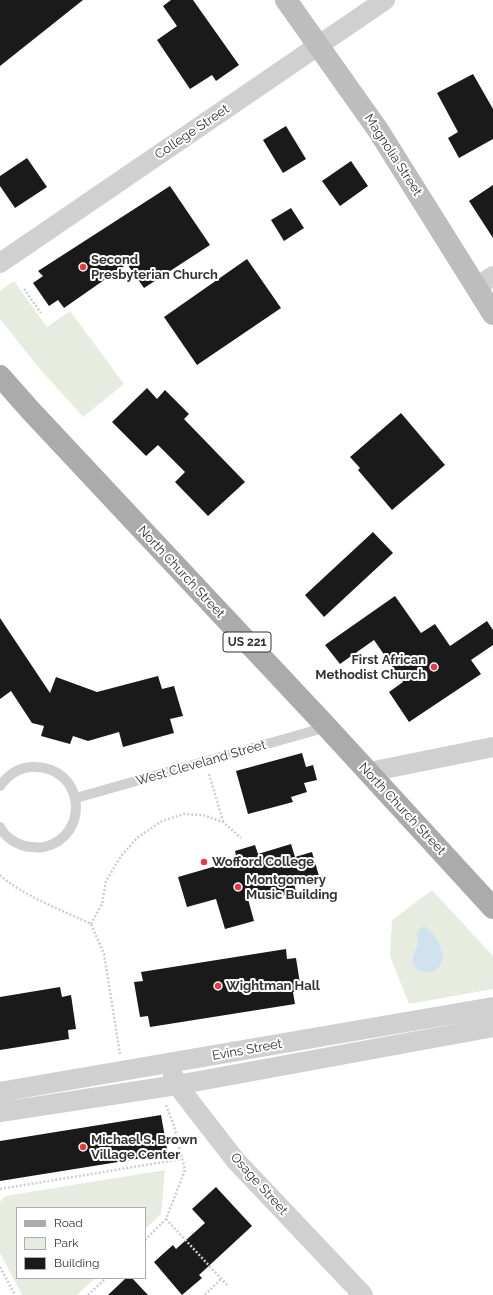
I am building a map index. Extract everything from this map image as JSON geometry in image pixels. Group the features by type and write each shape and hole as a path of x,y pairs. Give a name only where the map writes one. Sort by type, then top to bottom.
{"main road":[{"name":"North Church Street","path":"0,376 36,417 369,772 493,908"}],"street":[{"name":"Magnolia Street","path":"286,0 485,282 493,314"},
{"name":"College Street","path":"0,263 385,0"},
{"path":"369,772 493,747"},
{"name":"Evins Street","path":"0,1092 493,1007"},
{"name":"Evins Street","path":"0,1112 168,1086 493,1027"},
{"name":"Osage Street","path":"169,1063 168,1086 363,1295"}],"lane":[{"name":"West Cleveland Street","path":"76,798 327,727"},
{"path":"0,786 12,773 26,767 42,766 57,772 69,784 76,798 76,814 70,829 59,841 44,847 28,847 13,842 1,830 0,827"}],"path":[{"path":"24,289 42,313"},
{"path":"206,762 223,822"},
{"path":"91,924 102,904 106,881 121,856 138,837 162,821 184,814 203,815 223,822 241,838"},
{"path":"0,875 35,898 91,924 104,954 121,1060"},
{"path":"146,1239 166,1219 185,1170 174,1126 168,1086"},
{"path":"0,1189 182,1159"},
{"path":"166,1219 228,1286"},
{"path":"0,1267 16,1295"},
{"path":"88,1295 105,1279"},
{"path":"205,1295 221,1279"}],"green space":[{"path":"14,281 47,327 70,311 124,384 83,417 39,368 0,319 0,291"},
{"path":"432,890 493,956 493,989 409,1004 390,956 392,920"},
{"path":"165,1170 161,1214 146,1228 146,1207 16,1207 16,1279 94,1279 77,1295 22,1295 0,1253 0,1202 5,1196"}],"water":[{"path":"424,927 434,935 439,943 443,956 439,967 432,972 421,971 417,969 413,963 413,955 417,948 418,942 418,930"}],"building":[{"path":"0,0 83,0 0,66"},
{"path":"171,0 193,0 239,65 216,81 212,75 190,89 157,40 177,26 163,6"},
{"path":"473,74 493,109 493,139 459,158 448,138 458,132 437,93"},
{"path":"286,126 306,159 283,173 263,140"},
{"path":"27,158 47,187 15,208 0,186 0,176"},
{"path":"351,161 368,186 340,206 322,181"},
{"path":"493,185 493,238 469,201"},
{"path":"170,186 210,245 144,288 127,264 64,308 58,300 49,306 33,283 43,276 38,271"},
{"path":"291,208 304,228 284,241 271,220"},
{"path":"247,259 281,308 197,365 164,317"},
{"path":"147,388 157,399 165,390 189,414 184,419 245,482 208,516 175,482 185,472 158,445 146,456 112,422"},
{"path":"401,413 445,465 392,510 358,470 360,468 350,457"},
{"path":"373,532 393,553 324,617 305,595"},
{"name":"First African Methodist Church","path":"395,596 421,633 435,624 450,646 487,621 493,630 493,645 471,660 481,674 409,722 389,692 403,682 374,640 340,664 325,645"},
{"path":"0,618 50,693 56,677 97,692 158,676 162,689 174,686 183,716 170,719 174,733 123,747 119,732 88,741 73,736 70,744 41,736 44,726 32,723 11,691 0,699"},
{"path":"302,753 306,767 313,765 317,780 304,783 307,792 291,797 293,802 248,814 236,771"},
{"name":"Montgomery Music Building","path":"291,844 295,857 312,852 319,876 294,883 296,892 281,896 280,890 248,899 254,921 225,929 216,899 187,907 178,877 237,860 235,851 255,845 258,854"},
{"name":"Wightman Hall","path":"286,949 287,959 296,958 301,990 293,992 295,1004 150,1027 148,1016 140,1017 134,982 143,981 141,972"},
{"path":"60,987 62,997 71,995 76,1029 68,1030 69,1039 0,1050 0,997"},
{"name":"Michael S. Brown Village Center","path":"161,1115 168,1154 0,1181 0,1141"},
{"path":"216,1187 252,1226 199,1275 202,1278 182,1295 154,1262 173,1245 176,1249 205,1223 192,1209"},
{"path":"125,1279 133,1279 148,1295 108,1295"}],"place":[{"name":"Second Presbyterian Church","path":"83,267"},
{"name":"First African Methodist Church","path":"434,667"},
{"name":"Wofford College","path":"204,862"},
{"name":"Montgomery Music Building","path":"238,887"},
{"name":"Wightman Hall","path":"218,986"},
{"name":"Michael S. Brown Village Center","path":"83,1147"}]}
